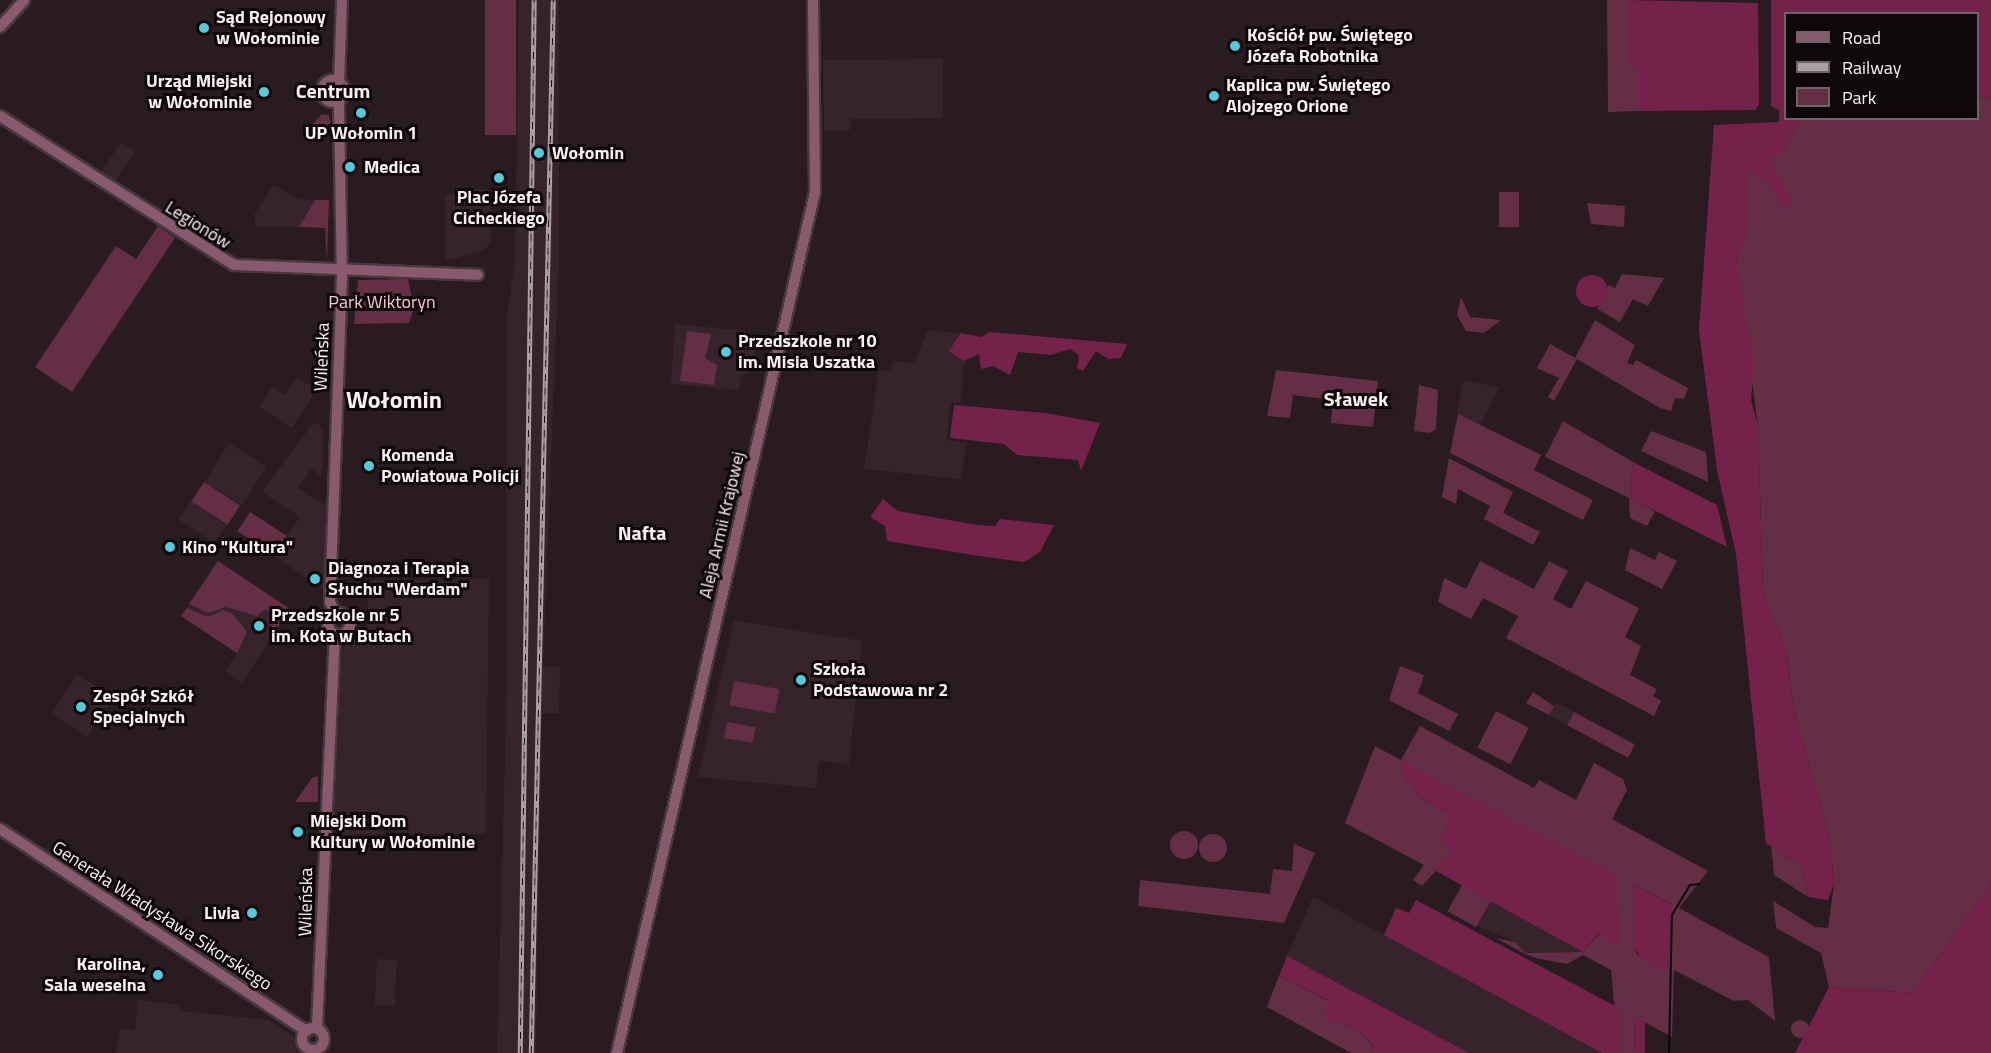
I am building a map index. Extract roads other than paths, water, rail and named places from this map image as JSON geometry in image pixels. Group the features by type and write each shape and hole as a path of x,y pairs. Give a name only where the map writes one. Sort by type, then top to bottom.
{"street":[{"path":"0,27 24,0"},
{"name":"Aleja Armii Krajowej","path":"617,1053 813,201 813,0"},
{"path":"339,100 328,101 322,94 335,81 341,55 342,1"},
{"name":"Wileńska","path":"335,81 344,91 339,100 340,270 330,602 336,614"},
{"name":"Legionów","path":"0,116 234,265 478,275"},
{"path":"336,614 346,616 350,624 344,633 335,634 328,624 336,614"},
{"name":"Wileńska","path":"313,1051 324,1040 311,1029 318,1011 335,634"},
{"name":"Generała Władysława Sikorskiego","path":"0,829 291,1021 311,1029"},
{"path":"291,1021 309,1020 318,1011"},
{"path":"311,1029 303,1043 313,1051"}],"waterway":[{"path":"1669,1053 1672,915 1690,885 1700,884"}],"railway":[{"path":"520,1053 534,0"},
{"path":"531,1053 553,0"}],"place":[{"name":"Sąd Rejonowy w Wołominie","path":"204,28"},
{"name":"Kościół pw. Świętego Józefa Robotnika","path":"1235,46"},
{"name":"Urząd Miejski w Wołominie","path":"264,92"},
{"name":"Kaplica pw. Świętego Alojzego Orione","path":"1214,96"},
{"name":"UP Wołomin 1","path":"361,113"},
{"name":"Wołomin","path":"539,153"},
{"name":"Medica","path":"350,167"},
{"name":"Plac Józefa Cicheckiego","path":"499,178"},
{"name":"Przedszkole nr 10 im. Misia Uszatka","path":"726,352"},
{"name":"Komenda Powiatowa Policji","path":"369,466"},
{"name":"Kino \"Kultura\"","path":"170,547"},
{"name":"Diagnoza i Terapia Słuchu \"Werdam\"","path":"315,579"},
{"name":"Przedszkole nr 5 im. Kota w Butach","path":"259,626"},
{"name":"Szkoła Podstawowa nr 2","path":"801,680"},
{"name":"Zespół Szkół Specjalnych","path":"81,707"},
{"name":"Miejski Dom Kultury w Wołominie","path":"298,832"},
{"name":"Livia","path":"252,913"},
{"name":"Karolina, Sala weselna","path":"158,975"}],"district":[{"name":"Centrum","path":"333,90"},
{"name":"Sławek","path":"1356,398"},
{"name":"Wołomin","path":"394,400"},
{"name":"Nafta","path":"642,532"}],"park label":[{"name":"Park Wiktoryn","path":"382,302"}]}
